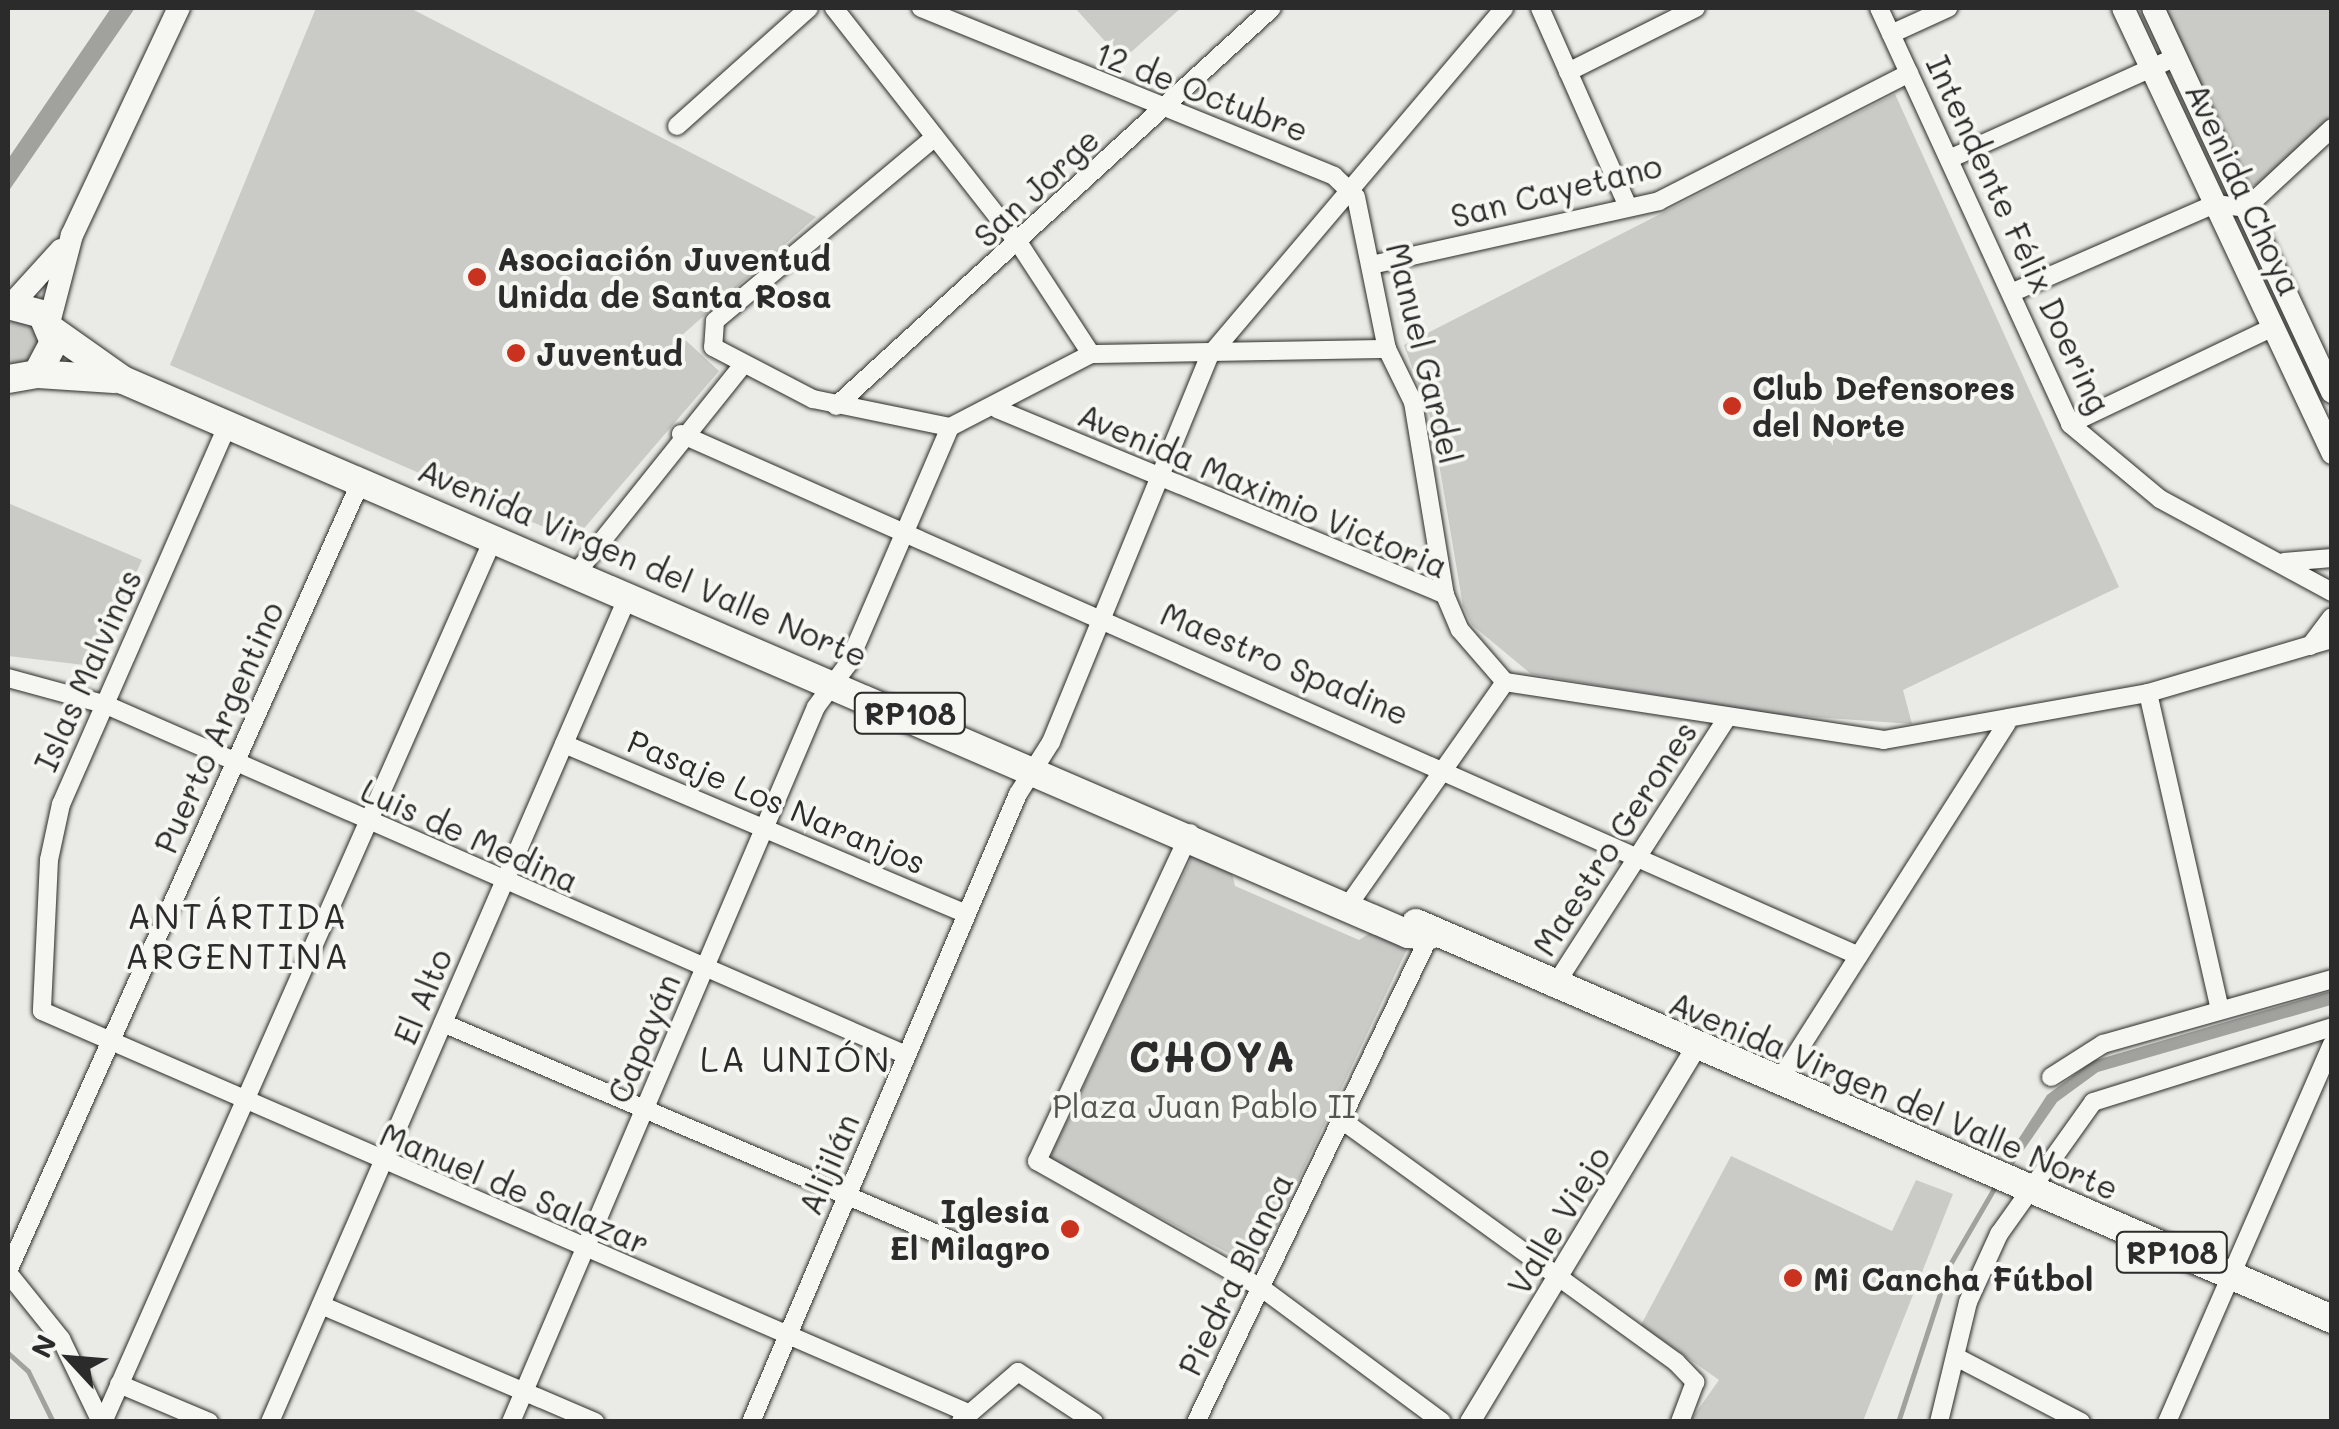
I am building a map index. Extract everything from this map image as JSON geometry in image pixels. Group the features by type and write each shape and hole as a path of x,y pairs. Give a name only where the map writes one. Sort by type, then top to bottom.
{"main road":[{"path":"51,327 72,235 179,8"},
{"name":"Avenida Choya","path":"2124,8 2332,453"},
{"name":"Avenida Choya","path":"2152,8 2328,378"},
{"path":"10,304 72,235"},
{"name":"RP108","path":"10,304 51,327 52,354 20,381"},
{"name":"Avenida Virgen del Valle Norte","path":"51,327 123,380 2332,1320"},
{"name":"Avenida Virgen del Valle Norte","path":"20,381 123,380"}],"street":[{"path":"677,126 809,8"},
{"path":"834,8 1020,245 1091,354"},
{"name":"12 de Octubre","path":"921,8 1140,102 1168,105 1348,189"},
{"name":"San Jorge","path":"836,406 1020,245 1272,8"},
{"name":"Alijilán","path":"750,1422 966,914 1036,767 1210,355 1504,8"},
{"path":"1540,8 1628,207"},
{"path":"1568,72 1696,8"},
{"name":"Intendente Félix Doering","path":"1880,8 2070,424 2160,499 2332,592"},
{"path":"1892,34 1948,8"},
{"path":"1949,159 2176,57"},
{"name":"San Cayetano","path":"1372,265 1660,201 1909,72"},
{"path":"2010,293 2215,204 2246,208 2332,128"},
{"path":"936,137 708,334 740,366 836,406 950,427 997,408 1091,354 1210,355 1387,348"},
{"name":"Manuel Gardel","path":"1348,189 1372,265 1387,348 1413,402 1445,595"},
{"path":"2070,424 2273,328"},
{"path":"577,572 681,434 740,366"},
{"name":"Avenida Maximio Victoria","path":"997,408 1445,595 1460,630 1505,682"},
{"name":"Islas Malvinas","path":"42,1011 53,832 104,704 228,424"},
{"name":"Capayán","path":"511,1422 816,707 837,682 950,427"},
{"name":"Maestro Spadine","path":"681,434 1101,616 1633,860 1859,956"},
{"name":"Puerto Argentino","path":"8,1272 361,480"},
{"path":"102,1422 494,537"},
{"path":"2278,561 2332,558"},
{"name":"El Alto","path":"270,1422 629,594"},
{"path":"2309,646 2332,617"},
{"path":"1351,902 1505,682 1724,721 1884,740 2007,723 2148,693 2332,639"},
{"name":"Luis de Medina","path":"8,678 104,704 503,884 906,1055"},
{"path":"2148,693 2220,1010"},
{"name":"Maestro Gerones","path":"1553,988 1724,721"},
{"path":"1777,1084 2007,723"},
{"name":"Pasaje Los Naranjos","path":"564,744 966,914"},
{"path":"1190,832 1038,1161 1263,1288 1442,1422"},
{"name":"Piedra Blanca","path":"1196,1422 1430,935"},
{"path":"2051,1078 2103,1044 2332,979"},
{"name":"Manuel de Salazar","path":"42,1011 108,1046 787,1336 964,1417"},
{"path":"443,1023 958,1243"},
{"path":"1940,1422 1968,1302 2020,1187 2093,1102 2332,1027"},
{"path":"2167,1422 2332,1045"},
{"name":"Valle Viejo","path":"1470,1422 1695,1049"},
{"path":"1343,1121 1695,1382 1680,1422"},
{"path":"8,1272 61,1339 102,1422"},
{"path":"320,1304 595,1422"},
{"path":"1958,1358 2082,1422"},
{"path":"964,1417 1018,1372 1094,1422"},
{"path":"120,1384 209,1422"}],"green space":[{"name":"Asociación Juventud Unida de Santa Rosa","path":"316,8 410,8 816,217 681,336 719,371 574,540 170,365"},
{"path":"1075,8 1181,8 1122,60"},
{"path":"2162,8 2331,8 2331,118 2259,186 2244,183"},
{"name":"Club Defensores del Norte","path":"1895,94 2119,587 1903,690 1912,724 1771,714 1531,674 1472,625 1463,606 1432,422 1404,345"},
{"path":"8,321 33,324 40,344 28,362 8,363"},
{"path":"8,503 142,560 93,666 8,656"},
{"name":"Plaza Juan Pablo II","path":"1193,855 1231,868 1235,886 1359,940 1375,930 1407,949 1257,1268 1049,1159"},
{"name":"Mi Cancha Fútbol","path":"1731,1156 1892,1231 1916,1180 1953,1194 1863,1421 1690,1421 1719,1380 1641,1325"}],"shaded area":[{"path":"111,8 135,8 8,192 8,159"},
{"path":"2331,991 2331,1005 2098,1072 2057,1102 2014,1164 2005,1160 2047,1095 2093,1061"}],"waterway":[{"path":"1898,1422 1949,1266 1996,1185"},
{"path":"8,1353 28,1371 53,1422"}],"place":[{"name":"Asociación Juventud Unida de Santa Rosa","path":"477,277"},
{"name":"Juventud","path":"516,353"},
{"name":"Club Defensores del Norte","path":"1732,406"},
{"name":"Iglesia El Milagro","path":"1070,1229"},
{"name":"Mi Cancha Fútbol","path":"1793,1278"}],"district":[{"name":"ANTÁRTIDA ARGENTINA","path":"238,935"},
{"name":"CHOYA","path":"1213,1056"},
{"name":"LA UNIÓN","path":"796,1058"}]}
